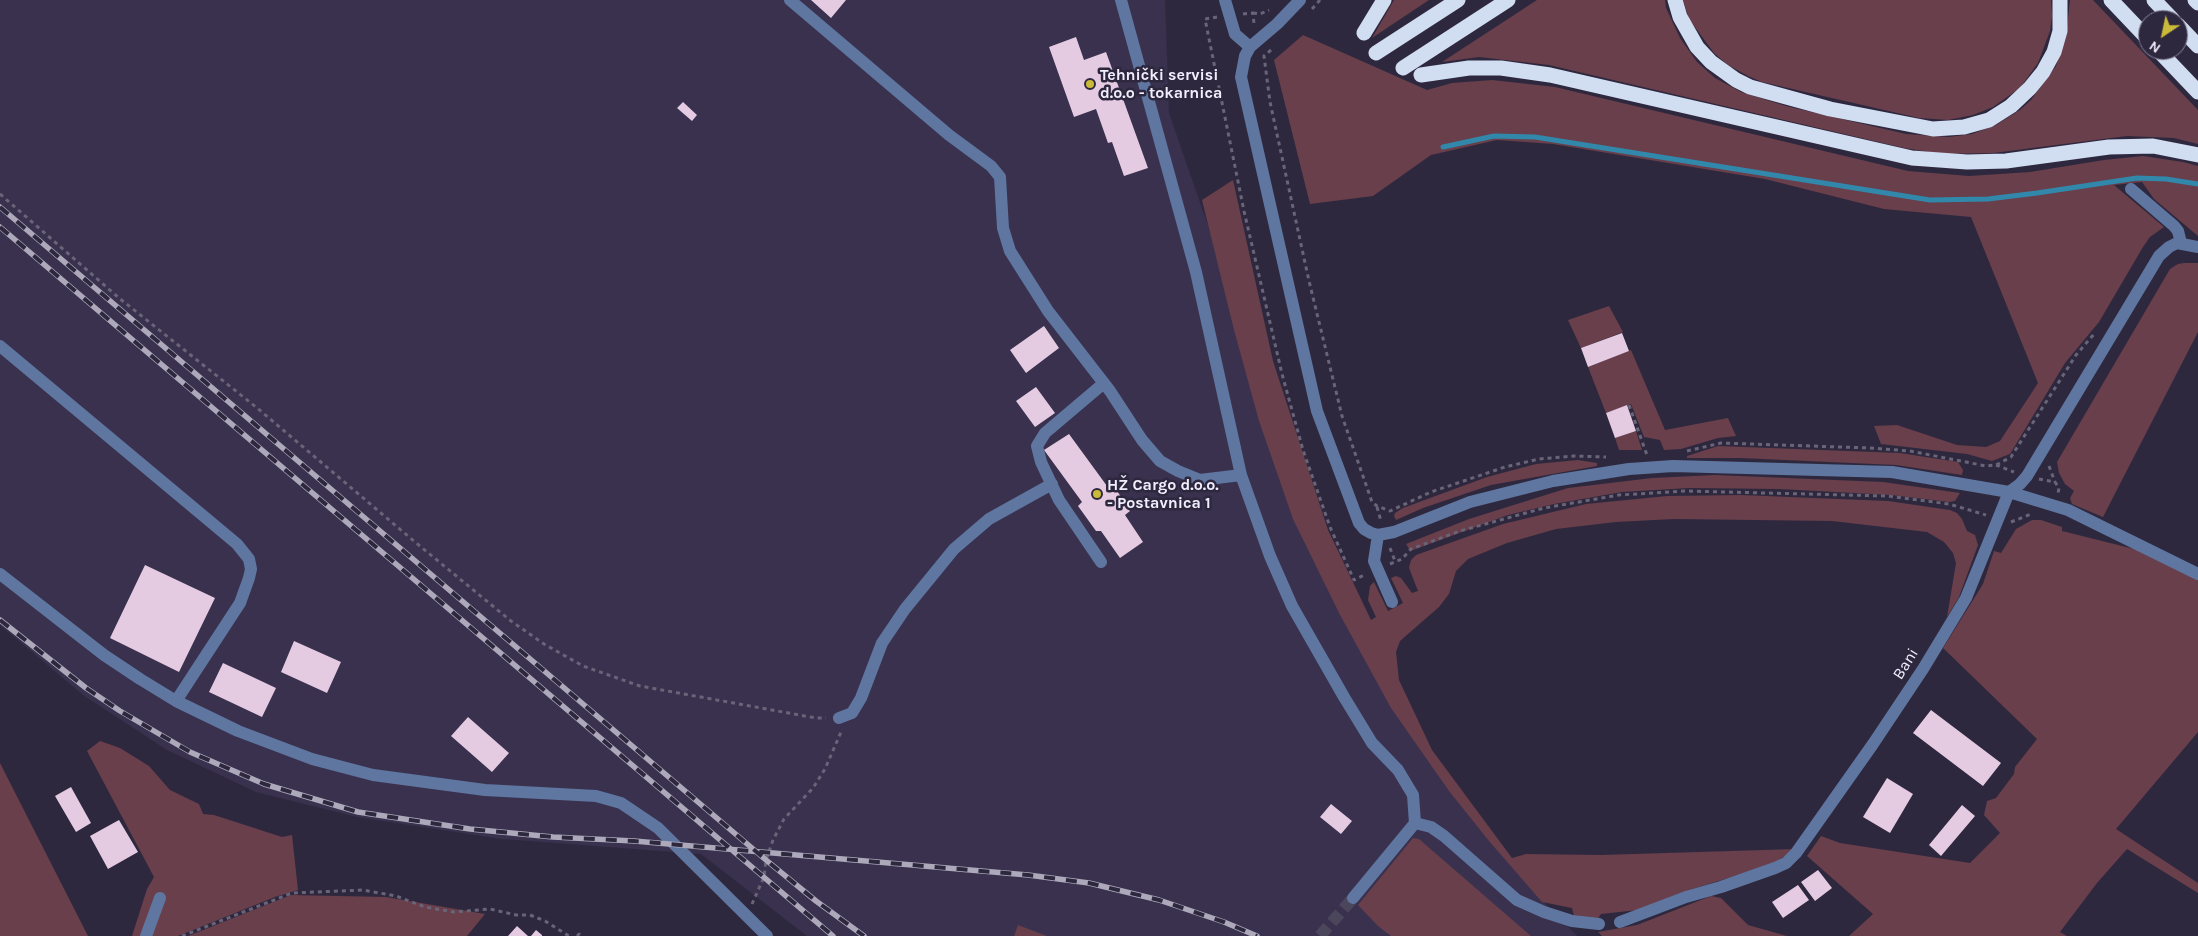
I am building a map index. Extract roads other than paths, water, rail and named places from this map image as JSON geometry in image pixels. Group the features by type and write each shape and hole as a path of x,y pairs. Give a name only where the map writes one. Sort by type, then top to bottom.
{"highway":[{"path":"1364,33 1384,0"},
{"path":"1376,53 1458,0"},
{"path":"1404,68 1508,0"},
{"path":"1675,0 1680,17 1697,47 1711,62 1743,83 1830,109 1933,129 1964,127 1990,120 2011,106 2030,88 2043,72 2054,52 2060,31 2060,0"},
{"path":"2110,0 2138,29"},
{"path":"2154,0 2164,10"},
{"path":"2188,36 2198,46"},
{"path":"2168,60 2198,92"},
{"path":"1421,75 1469,68 1501,68 1550,75 1912,158 1967,162 2006,161 2118,147 2153,146 2198,155"}],"street":[{"path":"790,0 949,135 990,166 1000,177 1003,228 1010,251 1048,311 1104,383 1142,440 1160,461 1178,472 1200,480 1241,475"},
{"path":"1121,0 1196,272 1241,475 1270,556 1292,606 1372,743 1398,770 1413,795 1415,823 1353,898"},
{"path":"1224,0 1235,34 1250,47"},
{"path":"1300,0 1250,47 1245,56 1241,77 1317,411 1359,522 1364,529 1378,535 1394,532 1470,502 1517,489 1589,475 1664,467 1892,472 2009,492 2068,510 2198,574"},
{"path":"2130,189 2174,226 2178,231 2180,243"},
{"path":"2009,492 2027,476 2158,256 2169,247 2180,243 2198,247"},
{"path":"0,346 238,544 249,559 251,569 240,603 176,700"},
{"path":"1101,562 1059,500 1041,462 1037,446 1045,433 1104,383"},
{"path":"843,716 852,713 861,698 882,643 905,609 954,549 989,519 1052,484"},
{"name":"Bani","path":"1620,922 1686,897 1775,868 1786,863 1796,852 1874,744 1966,598 2009,492"},
{"path":"1378,535 1374,561 1392,602"},
{"path":"0,574 104,655 176,700 238,731 312,759 373,775 485,790 596,796 620,803 658,828 767,936"},
{"path":"1415,823 1431,827 1444,836 1517,900 1544,912 1583,923 1598,930"},
{"path":"146,936 160,898"}],"waterway":[{"path":"1443,147 1494,136 1535,137 1930,200 1988,199 2137,178 2166,179 2198,184"}],"tunnel":[{"path":"1320,936 1353,898"}],"railway":[{"path":"0,207 766,860 816,901 864,936"},
{"path":"0,227 833,936"},
{"path":"0,620 86,688 120,711 190,752 264,784 358,812 470,829 553,837 634,841 1028,875 1089,883 1159,900 1224,922 1257,936"}],"place":[{"name":"Tehnički servisi d.o.o - tokarnica","path":"1090,84"},
{"name":"HŽ Cargo d.o.o. - Postavnica 1","path":"1097,494"}]}
